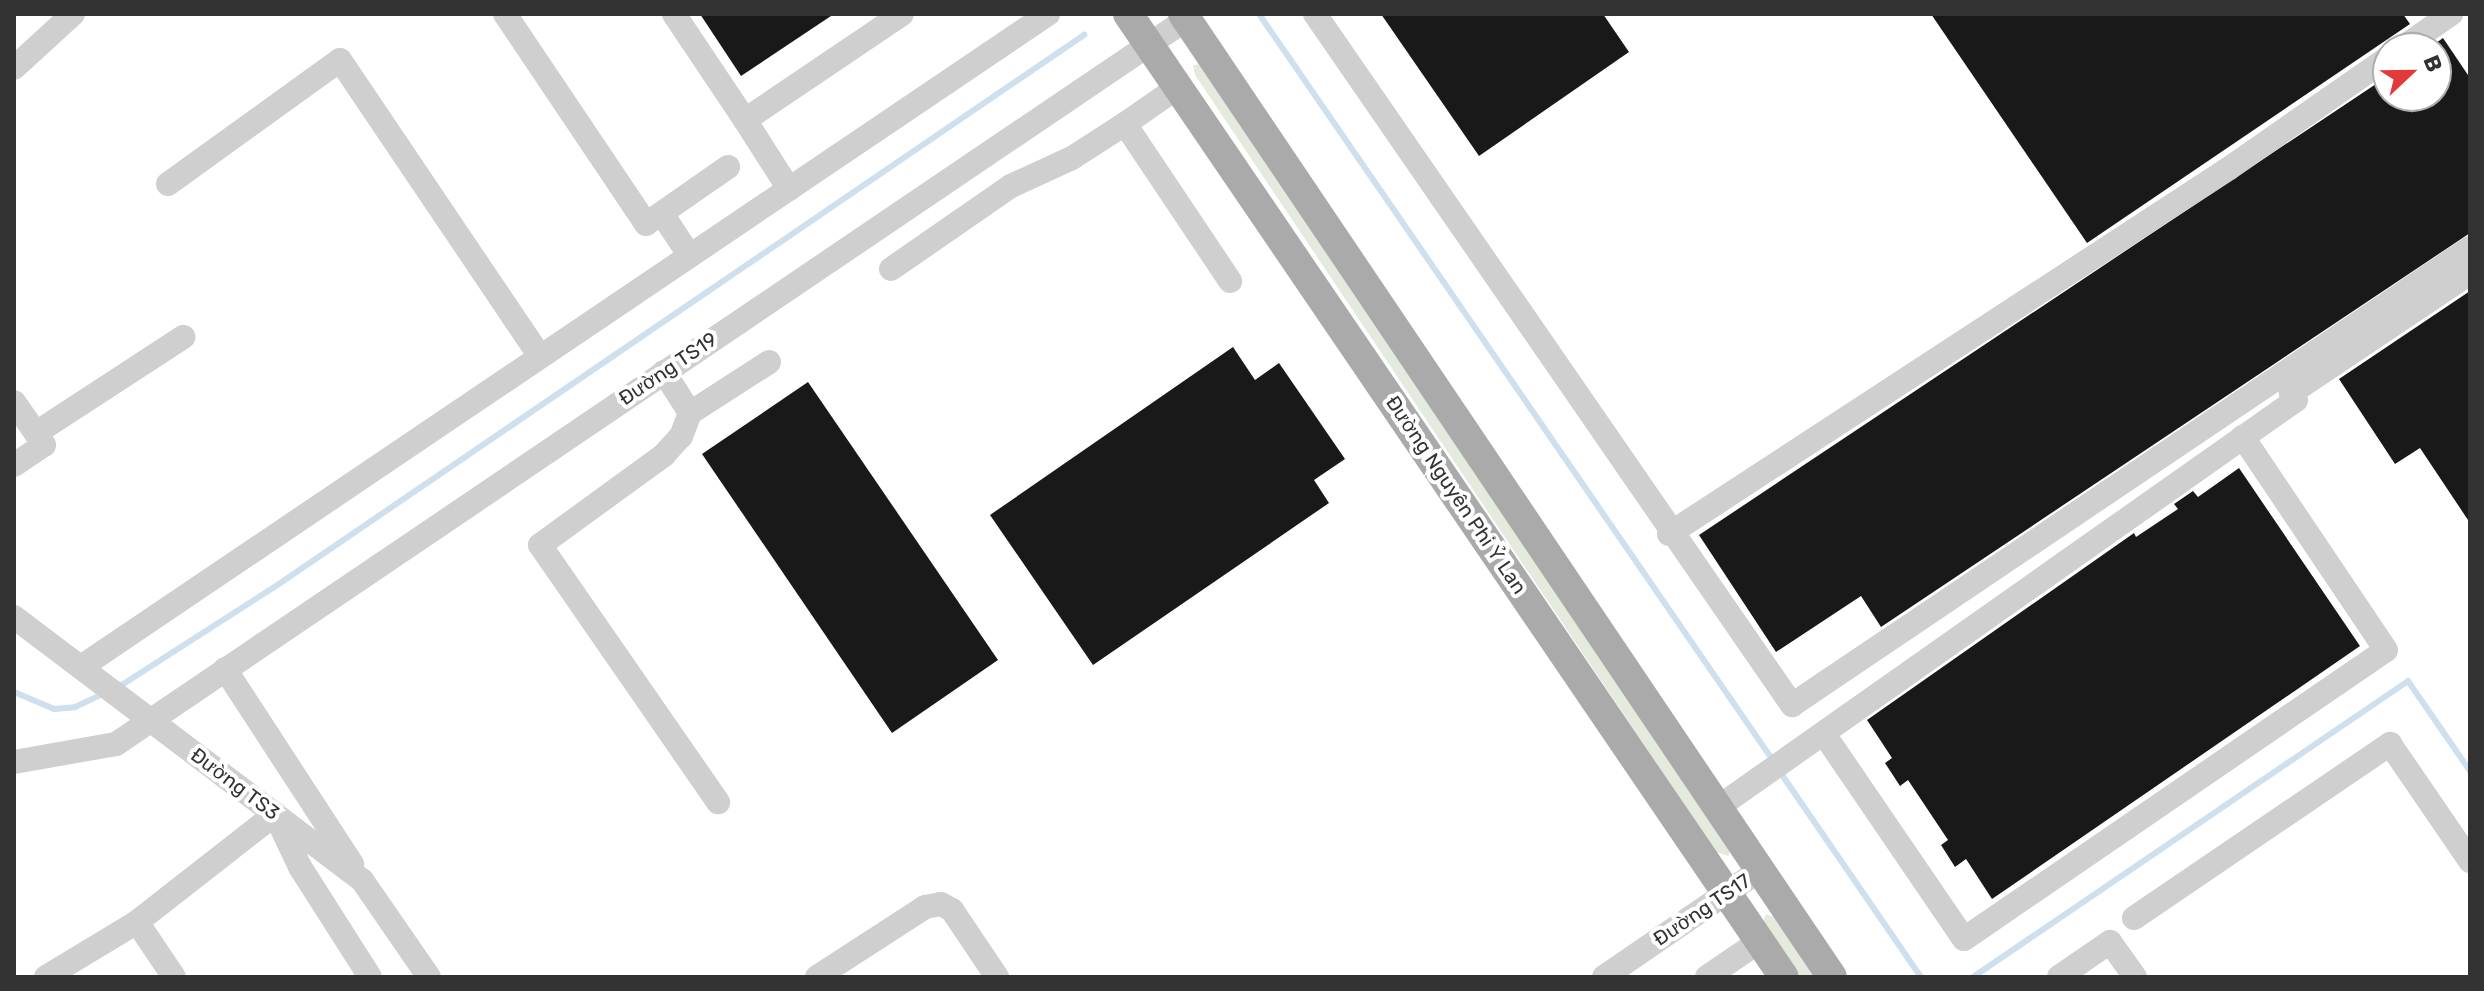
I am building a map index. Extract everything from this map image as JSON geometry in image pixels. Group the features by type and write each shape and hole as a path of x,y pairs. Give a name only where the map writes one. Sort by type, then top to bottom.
{"main road":[{"name":"Đường Nguyên Phi Ỷ Lan","path":"1128,14 1784,977"},
{"name":"Đường Nguyên Phi Ỷ Lan","path":"1185,16 1832,977"}],"street":[{"path":"14,68 73,14"},
{"path":"505,14 646,224 728,167"},
{"path":"674,14 789,189"},
{"path":"745,120 902,14"},
{"path":"81,667 1048,14"},
{"path":"1315,14 1669,534 1792,705 2470,248"},
{"path":"2425,32 2451,14"},
{"name":"Đường TS19","path":"14,762 116,744 140,711 225,669 1149,44 1185,16"},
{"path":"168,184 340,60 540,357"},
{"path":"1669,534 2215,178 2372,69"},
{"path":"885,223 900,263 1011,186 1072,158 1178,87"},
{"path":"1125,124 1230,281"},
{"path":"662,214 690,256"},
{"path":"1717,808 2296,400 2291,393 2470,273"},
{"path":"36,433 183,337"},
{"path":"718,802 540,545 664,455 681,436 690,413 769,362"},
{"path":"664,372 690,413"},
{"path":"14,402 44,445 14,465"},
{"path":"1814,740 1964,939 2386,650 2243,437"},
{"name":"Đường TS3","path":"14,617 362,880 429,977"},
{"path":"225,669 362,880"},
{"path":"2134,918 2390,744 2470,861"},
{"path":"46,977 137,922 275,814 300,867 370,977"},
{"name":"Đường TS17","path":"1604,977 1760,870"},
{"path":"817,977 925,907 941,904 952,910 997,977"},
{"path":"137,922 174,977"},
{"path":"1707,977 1760,941"},
{"path":"2059,977 2110,942 2135,977"}],"shaded area":[{"path":"1202,64 1730,852 1728,856 1716,852 1195,75 1193,65"},
{"path":"1766,914 1774,917 1816,977 1800,977 1763,922"}],"building":[{"path":"700,14 834,14 741,76"},
{"path":"1381,14 1603,14 1629,52 1479,156"},
{"path":"1931,14 2403,14 2410,24 2398,32 2372,32 2372,50 2087,243"},
{"path":"2452,51 2470,78 2470,233 1881,627 1861,596 1776,652 1699,535 2372,87 2372,112 2452,112"},
{"path":"2470,291 2470,523 2420,448 2395,464 2339,379"},
{"path":"1233,347 1255,380 1279,363 1345,459 1314,480 1329,503 1093,665 990,515"},
{"path":"808,382 998,660 892,733 702,454"},
{"path":"2239,468 2360,646 1992,899 1966,859 1955,867 1941,845 1948,840 1908,780 1900,786 1885,763 1892,758 1867,720 2134,533 2136,537 2178,509 2174,504 2193,491 2198,497"}],"waterway":[{"path":"1259,14 1774,762"},
{"path":"117,688 273,588 1084,35"},
{"path":"1973,977 2408,681 2470,771"},
{"path":"14,692 54,709 75,707 103,694"},
{"path":"1780,772 1921,977"}]}
